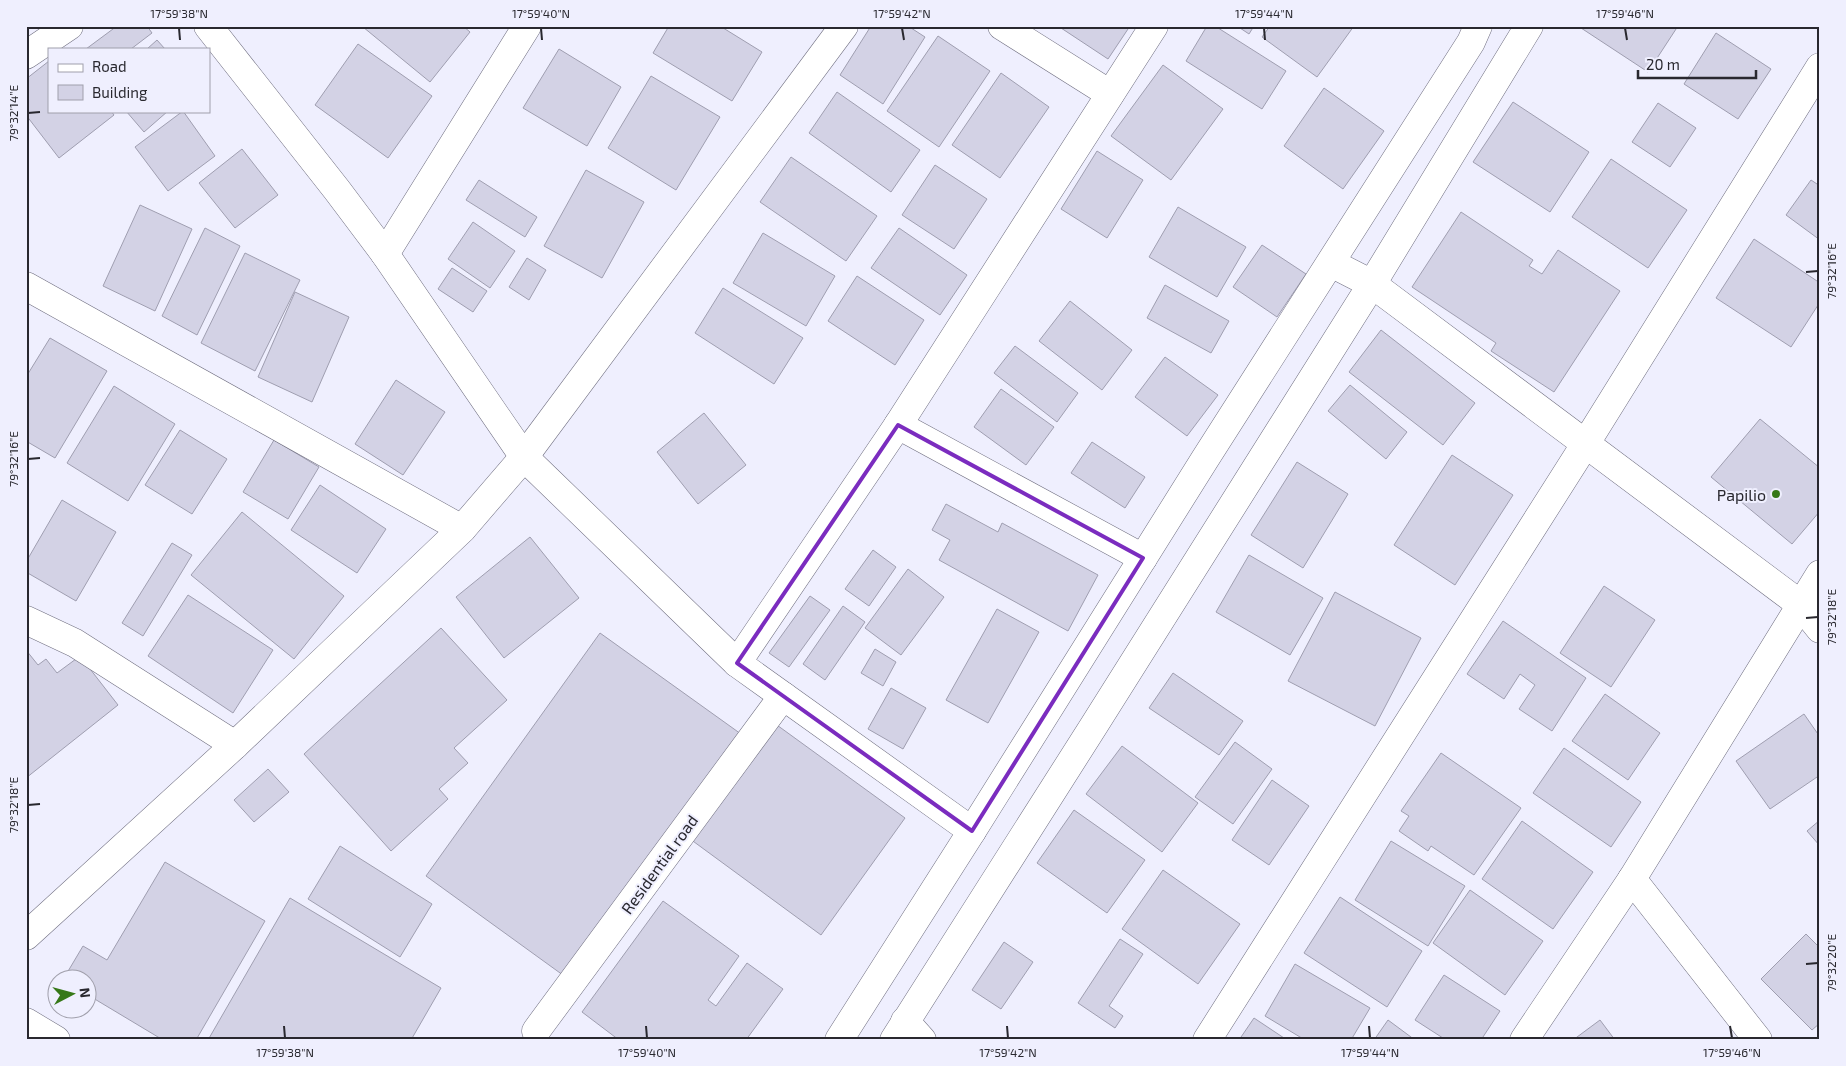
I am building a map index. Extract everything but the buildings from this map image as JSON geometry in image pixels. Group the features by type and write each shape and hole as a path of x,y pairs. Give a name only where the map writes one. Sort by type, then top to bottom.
{"street":[{"path":"26,55 69,26"},
{"path":"208,26 337,190 384,254 524,457 737,663 972,831"},
{"path":"384,254 527,26"},
{"path":"26,936 235,745 462,529 524,457 844,26"},
{"path":"1002,26 1110,94"},
{"path":"737,663 898,425 1154,26"},
{"path":"839,1040 1471,42 1478,26"},
{"path":"907,1034 1098,719 1372,284 1529,26"},
{"path":"1208,1040 1586,443 1820,67"},
{"path":"1330,263 1372,284 1586,443 1800,604 1820,628"},
{"path":"26,286 462,529"},
{"path":"898,425 1143,558"},
{"path":"1524,1040 1632,879 1820,574"},
{"path":"26,620 74,643 235,745"},
{"name":"Residential road","path":"536,1031 783,696"},
{"path":"1632,879 1758,1040"},
{"path":"26,1022 56,1040"}],"highlighted area":[{"path":"898,425 1143,558 972,831 737,663"}],"place":[{"name":"Papilio","path":"1776,494"}]}
